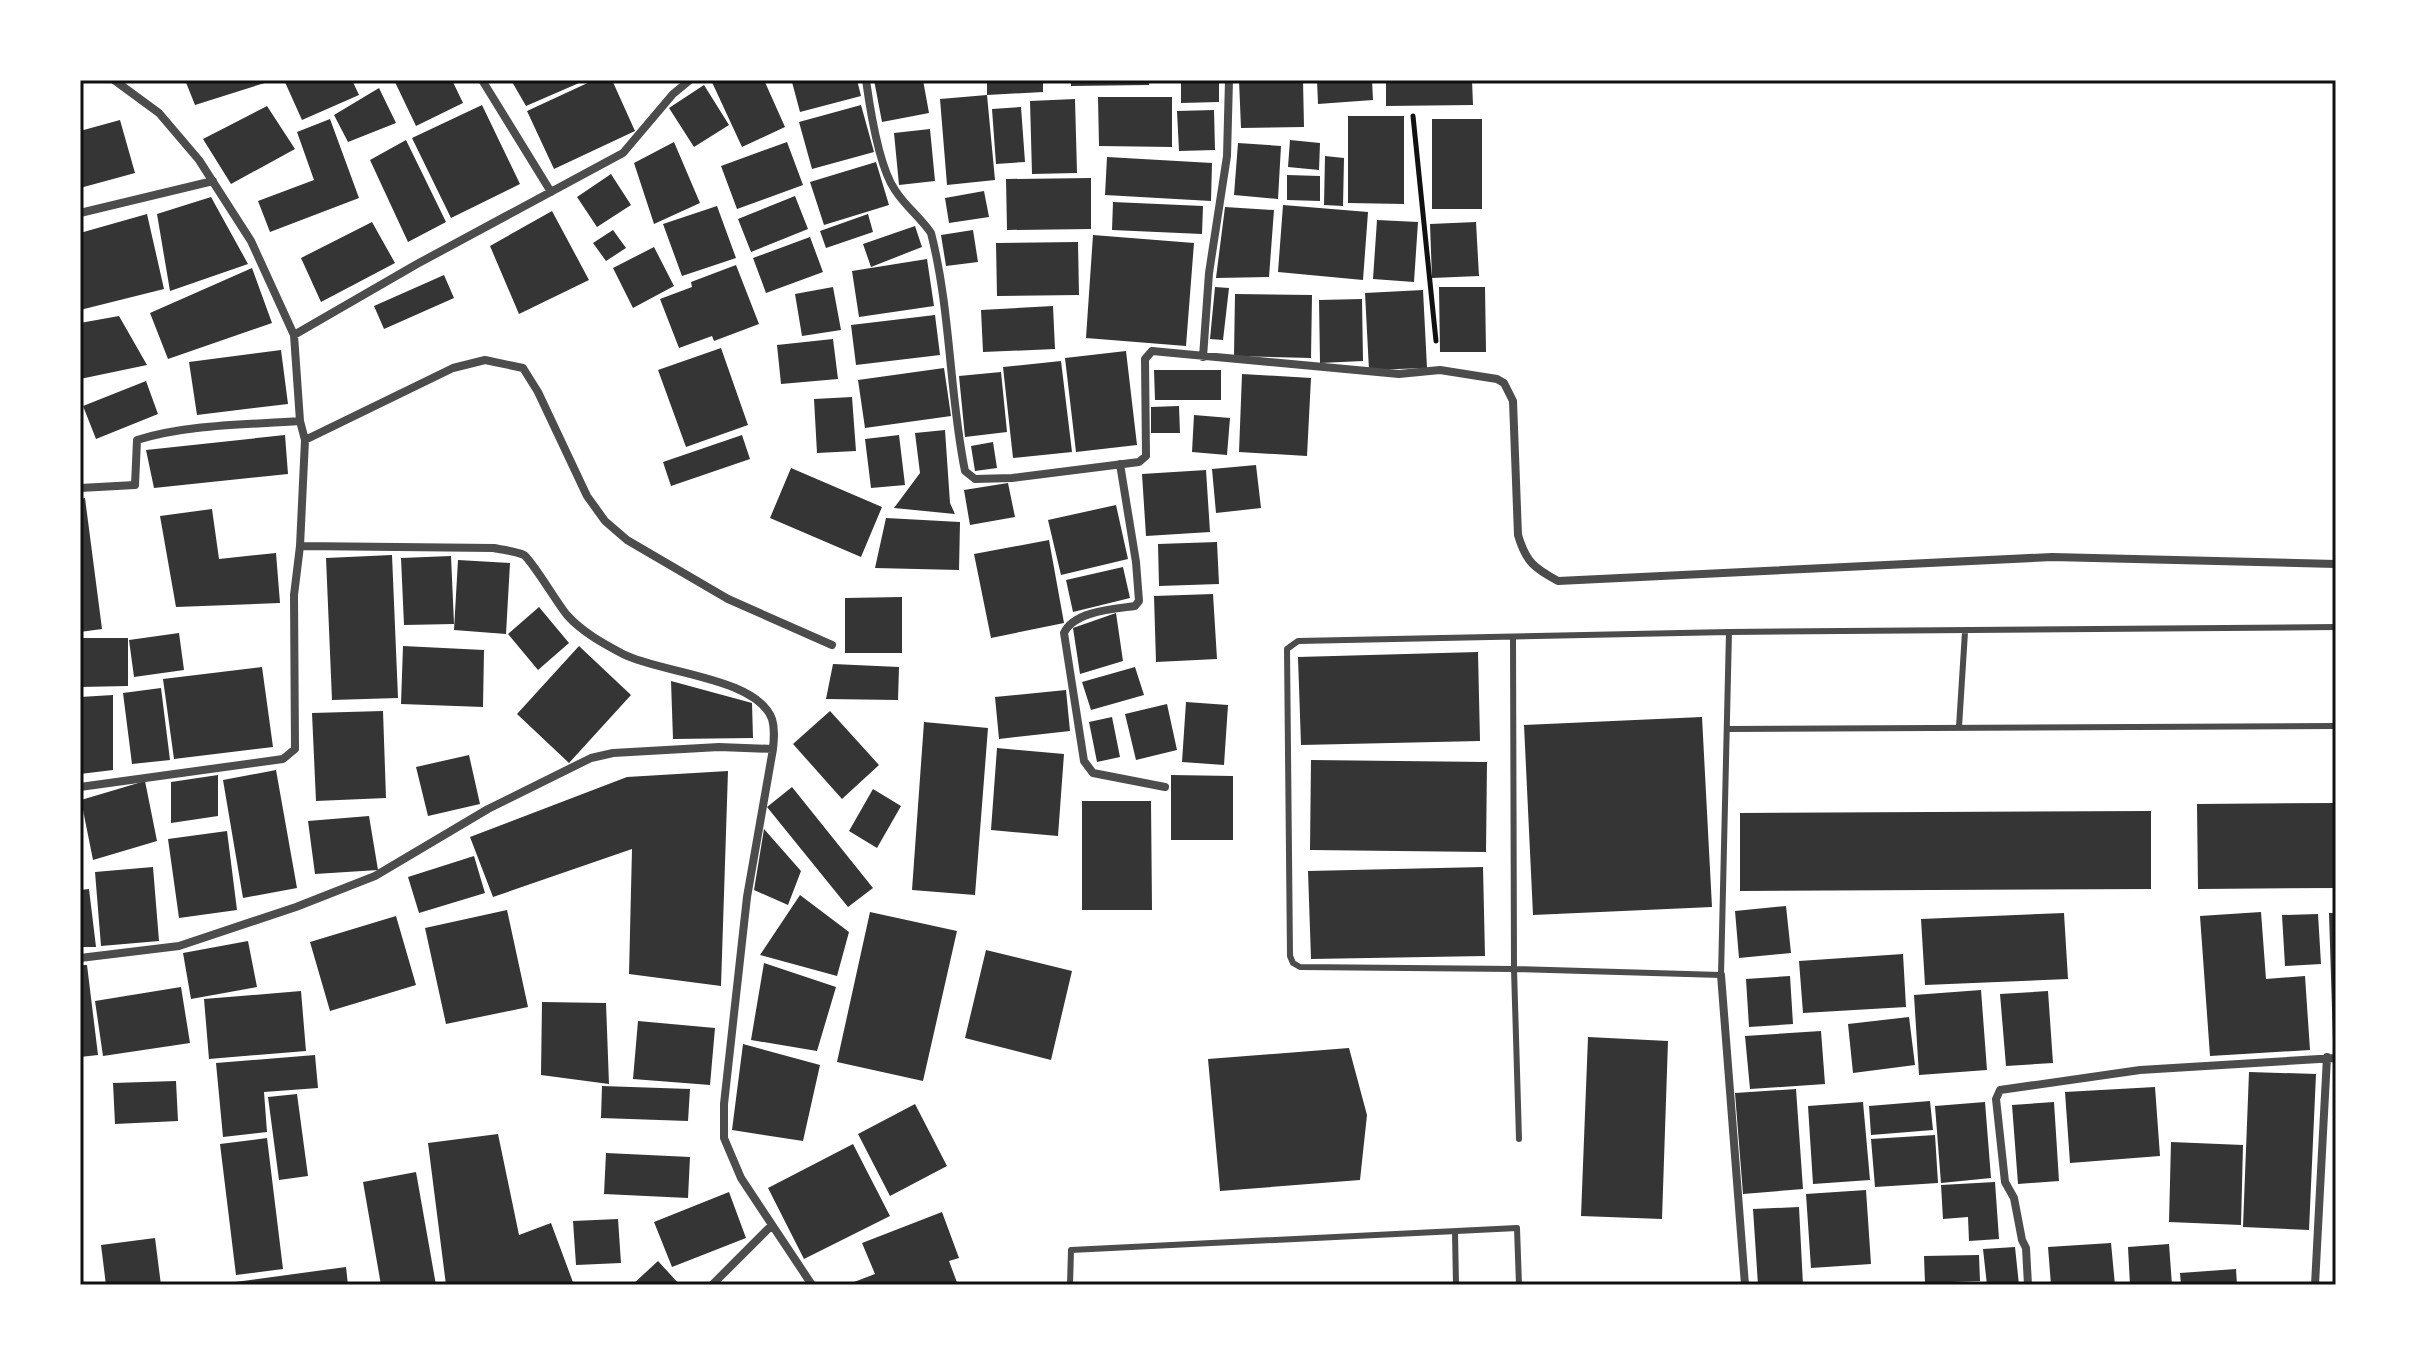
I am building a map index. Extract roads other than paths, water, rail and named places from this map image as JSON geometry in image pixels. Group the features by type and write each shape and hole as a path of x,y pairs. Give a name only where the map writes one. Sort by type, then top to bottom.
{"street":[{"path":"80,787 283,759 295,749 294,595 300,546 305,440 300,421 294,335 251,241 199,160 159,113 114,80"},
{"path":"482,80 551,192"},
{"path":"294,335 417,264 623,153 673,94 690,80"},
{"path":"866,80 886,173 893,188 921,217 931,233 950,352 957,432 965,471 975,479 1012,478 1139,462 1146,456 1145,359 1152,351 1399,374 1440,370 1486,376 1504,383 1513,401 1518,535 1525,556 1538,570 1558,581 2052,557 2336,564"},
{"path":"1203,357 1209,273 1227,156 1229,80"},
{"path":"80,213 213,181"},
{"path":"305,440 453,368 485,360 523,368 538,392 587,496 605,521 627,540 728,599 832,645"},
{"path":"80,488 135,485 137,440 201,428 300,421"},
{"path":"1120,464 1139,601 1135,606 1095,612 1069,624 1064,633 1084,761 1088,768 1093,773 1165,787"},
{"path":"300,546 494,548 524,556 569,618 599,641 628,656 754,695 771,716 775,731 773,749 747,897 724,1104 724,1138 741,1178 812,1285"},
{"path":"80,958 179,946 296,907 375,876 488,809 591,758 613,753 719,747 773,749"},
{"path":"1721,975 1745,1285"},
{"path":"2028,1285 2026,1248 2014,1198 2005,1182 1996,1099 2000,1090 2140,1070 2332,1058 2315,1285"},
{"path":"712,1285 772,1225"}],"lane":[{"path":"1729,632 1721,975 1300,967 1293,963 1285,657 1287,649 1298,641 1729,632 2336,627"},
{"path":"1959,727 1965,632"},
{"path":"1513,637 1514,969 1519,1139"},
{"path":"1727,729 2336,726"},
{"path":"1070,1285 1071,1250 1517,1228 1519,1285"},
{"path":"1455,1232 1456,1285"}]}
